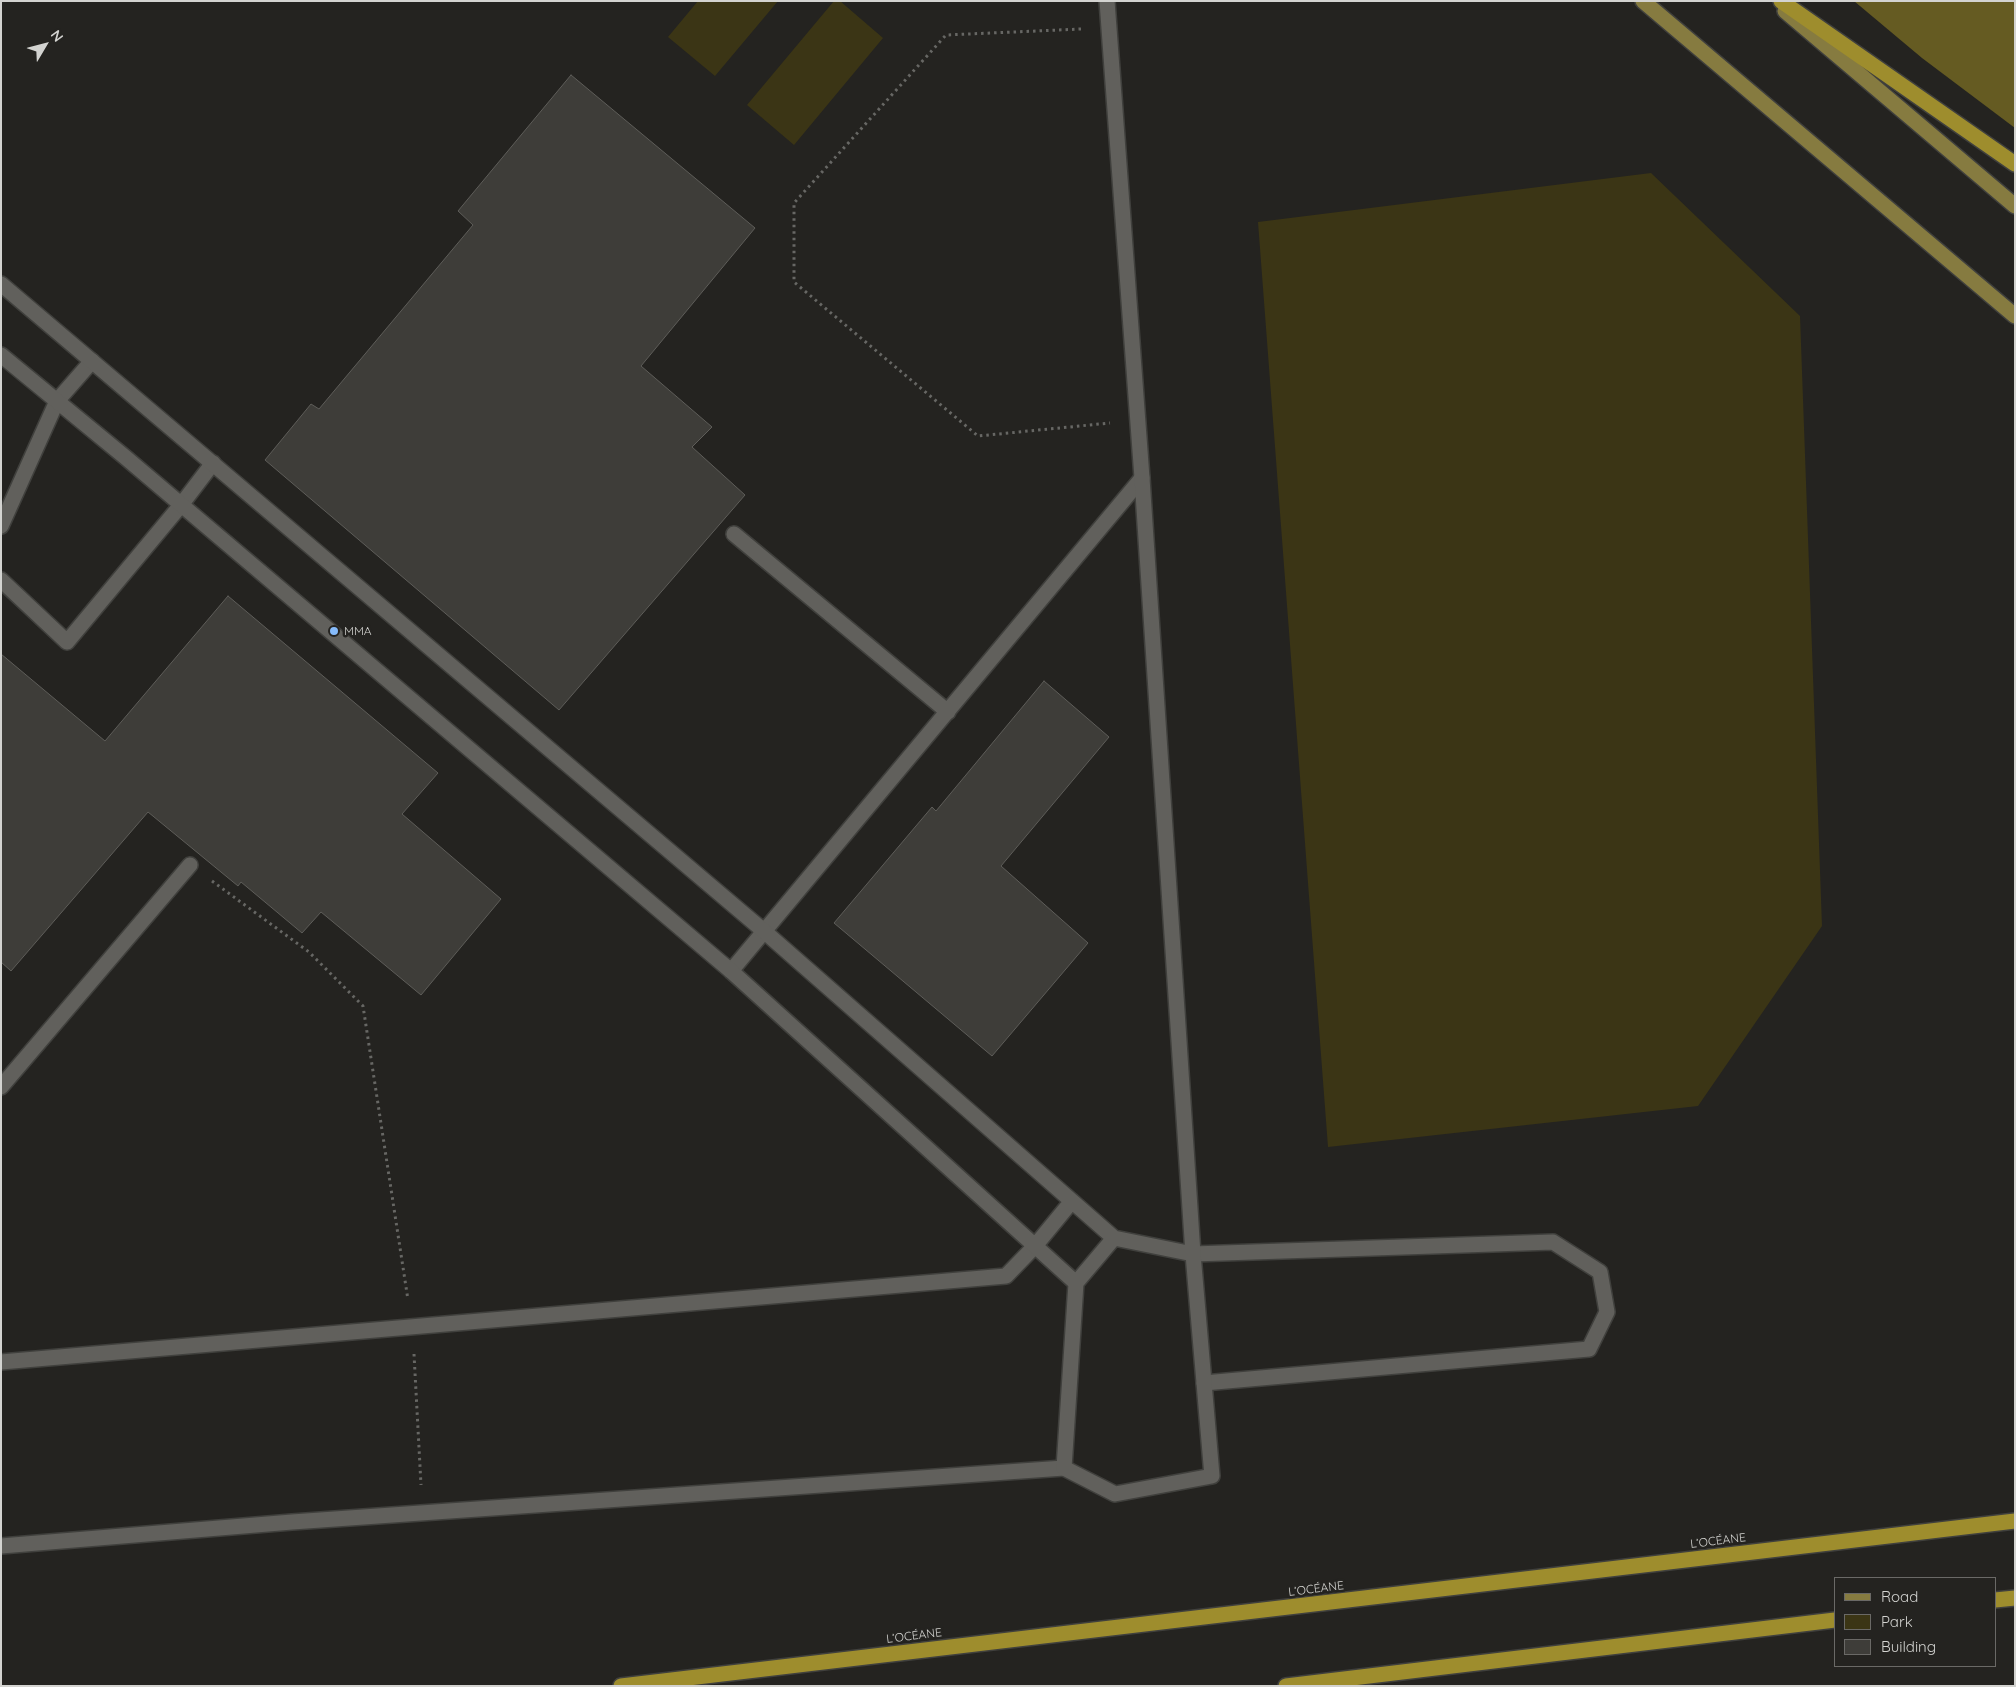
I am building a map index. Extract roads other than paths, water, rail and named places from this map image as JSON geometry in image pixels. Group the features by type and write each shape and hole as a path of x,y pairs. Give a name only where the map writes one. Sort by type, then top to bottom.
{"highway":[{"path":"1781,1 2015,164"},
{"name":"L’OCÉANE","path":"621,1686 2015,1521"},
{"path":"1996,1600 2015,1598"},
{"path":"1286,1686 1834,1620"}],"main road":[{"path":"1643,1 2015,316"},
{"path":"1774,1 2015,206"}],"street":[{"path":"1,1546 423,1513 1064,1468 1115,1494 1212,1476 1193,1254 1142,478 1108,1"},
{"path":"1,284 765,932 1114,1238 1193,1254 1552,1242 1600,1272 1608,1312 1589,1349 1204,1383"},
{"path":"1,355 181,505 730,971 1076,1282"},
{"path":"1,526 57,402 92,360"},
{"path":"1,580 67,642 181,505 213,463"},
{"path":"730,971 765,932 1142,478"},
{"path":"734,534 948,712"},
{"path":"1,1087 190,865"},
{"path":"1,1362 1006,1276 1035,1246 1072,1201"},
{"path":"1064,1468 1076,1282 1114,1238"}],"place":[{"name":"MMA","path":"334,631"}]}
